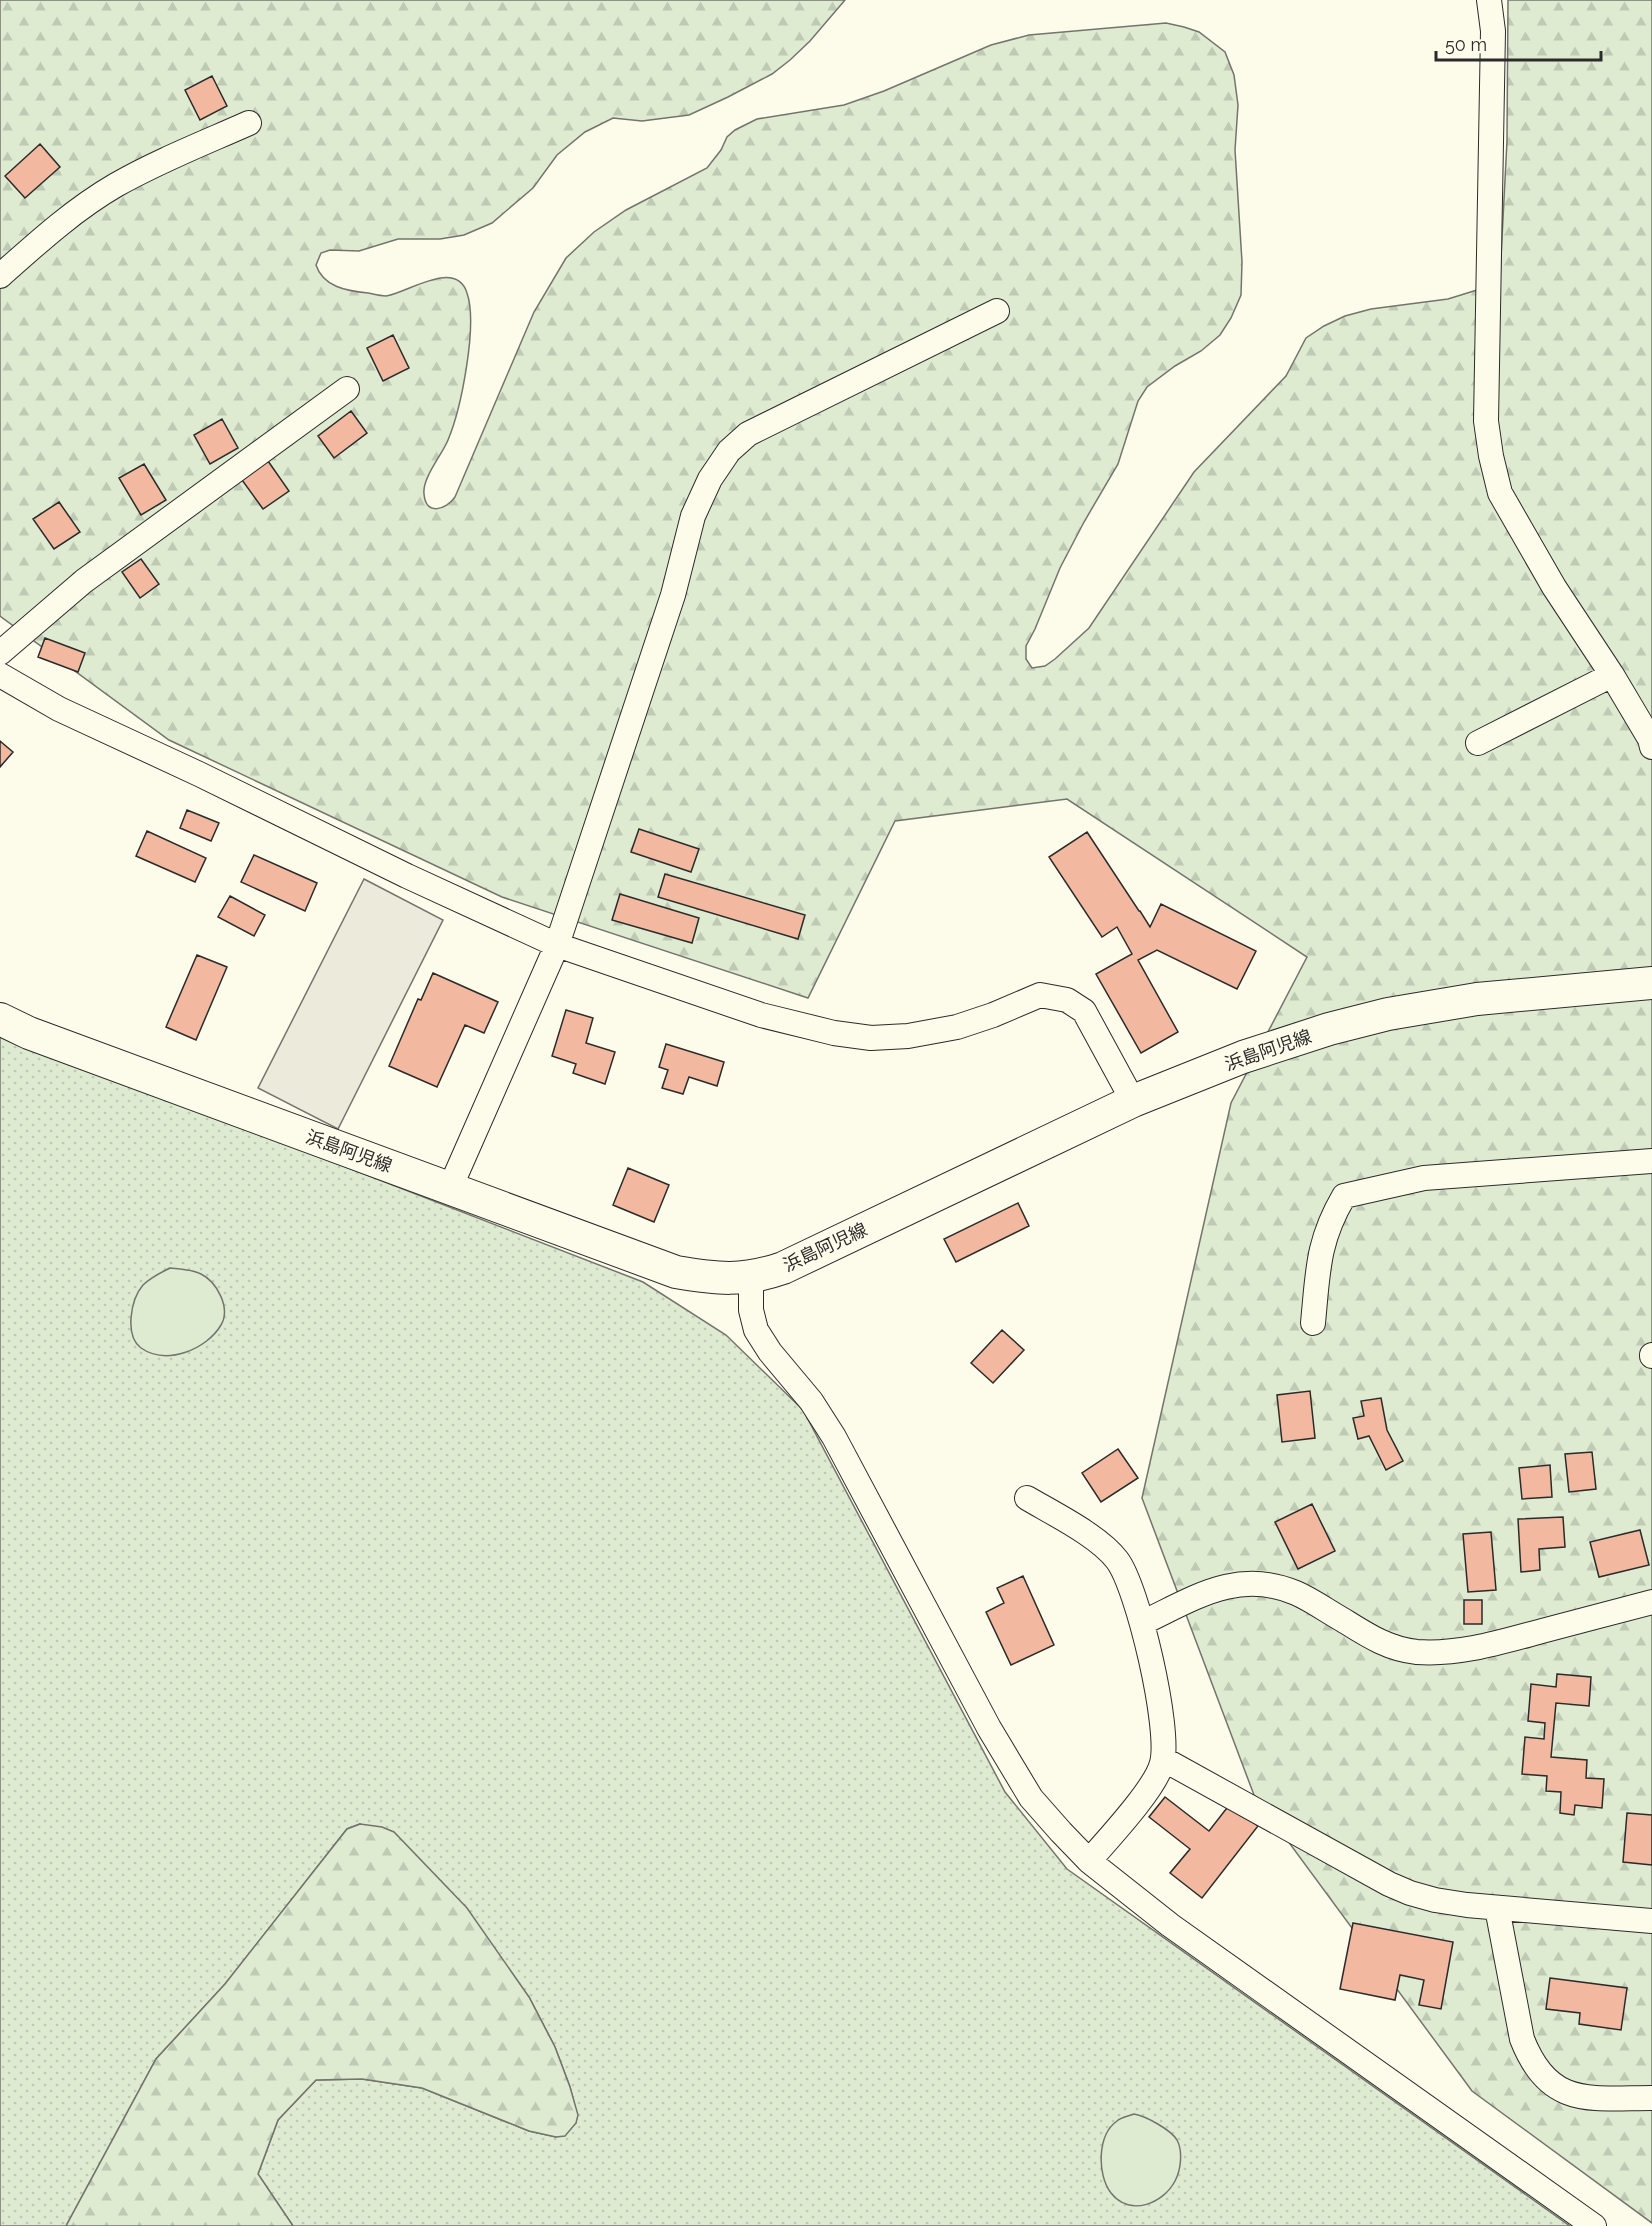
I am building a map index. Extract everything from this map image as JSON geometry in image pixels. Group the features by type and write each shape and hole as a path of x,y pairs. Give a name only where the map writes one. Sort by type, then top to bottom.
{"main road":[{"name":"浜島阿児線","path":"0,1019 40,1037 676,1272 715,1279 751,1278 783,1268 1133,1101 1243,1057 1329,1029 1388,1014 1477,999 1652,983"}],"street":[{"path":"1489,0 1493,31 1486,421 1491,456 1500,493 1554,587 1612,675 1650,739 1652,747"},
{"path":"0,276 74,213 115,186 249,123"},
{"path":"450,1188 557,945 673,595 693,516 710,479 729,451 748,434 997,311"},
{"path":"0,652 84,581 347,389"},
{"path":"0,675 59,709 199,774 407,876 557,945 772,1018 834,1033 871,1038 930,1033 957,1027 1040,995 1059,996 1076,1004 1084,1011 1133,1101"},
{"path":"1478,743 1612,675"},
{"path":"1313,1323 1318,1264 1324,1237 1344,1196 1424,1178 1652,1161"},
{"path":"751,1278 751,1310 756,1330 770,1352 811,1401 834,1437 989,1728 1031,1798 1089,1861 1170,1925 1594,2226"},
{"path":"1027,1498 1101,1544 1117,1560 1129,1579 1142,1623 1163,1720 1165,1745 1163,1759 1155,1780 1089,1861"},
{"path":"1142,1623 1222,1586 1241,1583 1262,1584 1298,1593 1379,1642 1398,1649 1467,1651 1652,1602"},
{"path":"1163,1759 1389,1884 1410,1893 1436,1900 1497,1908 1652,1922"},
{"path":"1497,1908 1522,2039 1529,2057 1538,2070 1549,2083 1583,2098 1652,2098"}],"green space":[{"path":"0,0 845,0 810,41 790,60 772,74 728,97 689,115 642,121 613,118 585,132 557,155 533,188 492,223 464,235 440,239 398,239 359,251 330,250 321,253 316,265 319,272 330,283 344,289 386,296 430,280 453,278 461,283 467,293 470,325 463,388 448,440 424,488 428,506 437,509 447,505 455,497 534,312 566,258 594,232 626,210 707,168 721,150 727,137 735,130 757,119 844,105 884,91 991,45 1029,35 1166,23 1199,32 1225,52 1234,75 1238,105 1235,150 1242,262 1241,295 1231,318 1220,335 1201,351 1175,366 1147,387 1138,401 1118,464 1060,568 1026,646 1026,659 1032,668 1045,666 1055,659 1089,628 1194,472 1286,376 1306,338 1345,316 1371,309 1448,299 1477,290 1500,277 1507,141 1508,0 1652,0 1652,2223 1472,2091 1254,1795 1142,1498 1231,1103 1307,957 1067,799 895,821 808,998 502,897 169,740 0,616"},
{"path":"0,1033 643,1282 726,1335 803,1410 1005,1792 1067,1869 1570,2226 293,2226 258,2174 278,2120 316,2080 362,2079 422,2088 529,2131 556,2137 576,2123 577,2115 570,2087 555,2047 529,1997 360,1824 347,1829 225,1984 156,2059 66,2226 0,2226"},
{"path":"170,1268 193,1271 207,1278 221,1296 224,1318 215,1334 196,1348 174,1355 162,1355 141,1348 136,1342 132,1335 131,1317 135,1299 143,1285 152,1277"},
{"path":"360,1824 382,1827 394,1832 467,1908 529,1997 555,2047 578,2115 576,2123 565,2136 556,2137 529,2131 422,2088 362,2079 316,2080 278,2120 258,2174 293,2226 66,2226 156,2059 225,1984 347,1829"},
{"path":"1134,2114 1151,2120 1169,2132 1177,2140 1181,2155 1179,2172 1170,2189 1163,2196 1146,2205 1136,2206 1119,2200 1111,2193 1106,2185 1101,2166 1103,2145 1110,2127 1121,2118"}],"shaded area":[{"path":"364,879 443,920 338,1129 258,1088"}],"building":[{"path":"212,76 227,106 200,120 185,90"},
{"path":"40,144 60,167 25,198 5,176"},
{"path":"393,335 409,368 383,381 367,348"},
{"path":"351,411 367,433 334,458 318,436"},
{"path":"222,419 238,448 210,464 194,435"},
{"path":"268,461 289,491 263,509 242,480"},
{"path":"144,464 166,500 141,515 119,478"},
{"path":"59,502 80,532 54,549 33,519"},
{"path":"141,559 159,584 140,598 122,572"},
{"path":"45,638 85,653 78,672 38,657"},
{"path":"0,741 13,752 0,767"},
{"path":"187,810 219,823 211,841 180,828"},
{"path":"639,829 699,849 691,872 631,852"},
{"path":"147,831 206,858 195,882 136,856"},
{"path":"1087,832 1150,927 1161,904 1256,951 1237,989 1157,950 1138,960 1178,1032 1141,1053 1096,974 1132,954 1117,927 1102,937 1049,857"},
{"path":"254,855 317,883 305,911 241,882"},
{"path":"665,874 805,915 798,939 658,897"},
{"path":"620,894 699,918 692,943 612,920"},
{"path":"230,896 265,915 254,936 218,917"},
{"path":"197,955 227,967 196,1040 166,1027"},
{"path":"433,973 498,1002 484,1033 465,1025 437,1087 389,1066 418,999 421,1000"},
{"path":"566,1010 593,1018 586,1043 615,1052 605,1084 573,1073 576,1064 552,1056"},
{"path":"666,1044 724,1062 717,1086 689,1077 683,1094 662,1088 668,1070 659,1067"},
{"path":"628,1168 669,1185 654,1222 613,1205"},
{"path":"1018,1203 1029,1226 956,1262 944,1239"},
{"path":"1002,1330 1024,1350 993,1383 971,1363"},
{"path":"1310,1391 1315,1438 1282,1442 1277,1395"},
{"path":"1381,1398 1387,1430 1403,1461 1386,1470 1369,1436 1358,1439 1353,1418 1364,1416 1361,1401"},
{"path":"1118,1449 1138,1478 1101,1502 1082,1473"},
{"path":"1592,1452 1596,1489 1569,1492 1565,1454"},
{"path":"1550,1465 1552,1497 1522,1499 1519,1468"},
{"path":"1312,1504 1335,1551 1298,1569 1275,1522"},
{"path":"1563,1517 1565,1547 1539,1549 1540,1570 1521,1572 1518,1519"},
{"path":"1640,1530 1649,1565 1599,1577 1590,1542"},
{"path":"1491,1532 1496,1590 1468,1592 1463,1534"},
{"path":"1023,1576 1054,1645 1011,1665 986,1612 1004,1603 997,1588"},
{"path":"1464,1600 1482,1600 1482,1624 1464,1624"},
{"path":"1557,1674 1591,1677 1589,1706 1556,1703 1551,1757 1587,1760 1586,1778 1604,1779 1602,1808 1575,1805 1574,1815 1560,1813 1561,1792 1546,1791 1547,1776 1522,1774 1525,1737 1544,1739 1545,1723 1528,1721 1531,1684 1556,1687"},
{"path":"1165,1797 1209,1831 1230,1804 1258,1826 1202,1898 1170,1873 1190,1849 1149,1817"},
{"path":"1627,1813 1652,1815 1652,1865 1623,1862"},
{"path":"1353,1923 1453,1942 1441,2009 1419,2005 1424,1980 1400,1975 1395,2000 1340,1989"},
{"path":"1550,1978 1627,1988 1621,2030 1579,2024 1580,2013 1546,2009"}]}
